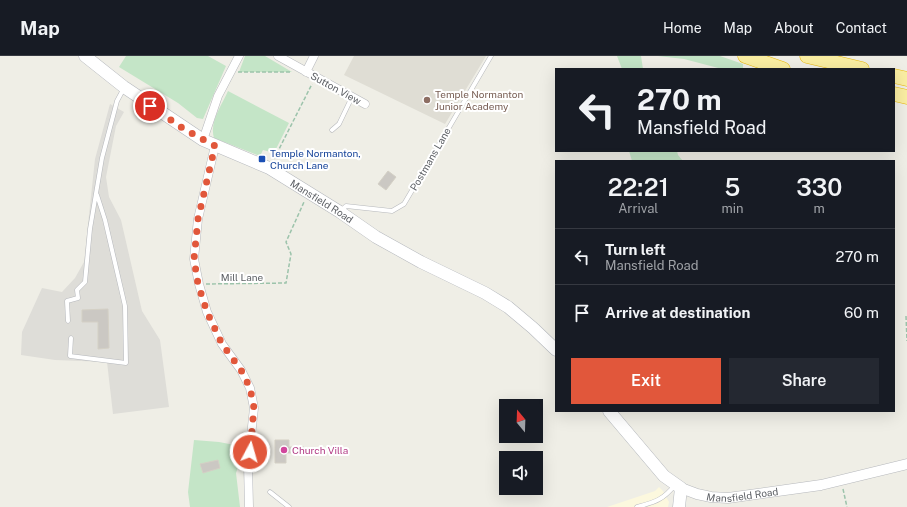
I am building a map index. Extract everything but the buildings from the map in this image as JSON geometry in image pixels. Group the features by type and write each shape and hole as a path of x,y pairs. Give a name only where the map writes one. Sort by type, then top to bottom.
{"highway":[{"path":"745,56 780,68"},
{"path":"806,56 858,68"},
{"path":"895,76 907,79"},
{"path":"895,94 907,97"}],"main road":[{"name":"Mansfield Road","path":"85,56 124,87 204,140 269,168 340,212 381,240 420,262 485,293 508,307 555,349"},
{"name":"Mansfield Road","path":"610,412 664,476 678,486"},
{"path":"678,486 679,507"}],"street":[{"path":"204,140 218,96 239,56"},
{"name":"Sutton View","path":"278,56 365,104"},
{"path":"306,72 314,56"},
{"path":"215,146 198,219 194,259 198,284 207,312 222,344 241,370 250,388 254,408 248,464 249,507"},
{"name":"Mansfield Road","path":"678,486 697,494 728,498 822,485 907,464"}],"lane":[{"name":"Postmans Lane","path":"340,212 346,206 392,211 404,204 491,56"},
{"path":"68,321 67,301 78,298 77,290 85,282 90,229 102,158 117,101 124,87"},
{"path":"332,130 339,124 352,97"},
{"path":"71,338 70,356 126,363 125,306 105,220 96,193"},
{"path":"637,507 659,501 678,486"},
{"path":"270,492 288,507"}],"path":[{"path":"231,72 306,72"},
{"path":"269,168 316,77"},
{"name":"Mill Lane","path":"198,284 286,283 291,254 286,242 304,202 307,191"},
{"path":"906,316 907,341"},
{"path":"842,481 846,507"}],"shaded area":[{"name":"Temple Normanton Junior Academy","path":"354,56 486,56 445,124 344,75"},
{"path":"110,104 124,112 116,126 106,177 109,197 121,220 142,311 160,340 169,407 113,414 107,362 55,360 21,355 22,332 42,288 62,292 75,278 84,262 95,159"},
{"path":"659,487 669,502 668,507 607,507 655,491"}],"green space":[{"path":"126,56 208,56 226,66 203,119 197,118 178,103 119,67"},
{"path":"245,56 265,56 292,72 239,72"},
{"path":"617,56 641,56 643,68 622,68"},
{"path":"658,56 720,56 743,64 743,68 718,68 684,59"},
{"path":"228,91 289,123 274,153 263,150 260,156 214,138 213,126"},
{"path":"629,152 677,152 682,160 632,160"},
{"path":"194,440 219,442 245,447 236,473 240,507 190,507 188,492"}],"place":[{"name":"Temple Normanton Junior Academy","path":"427,100"},
{"name":"Temple Normanton, Church Lane","path":"262,159"},
{"name":"Church Villa","path":"284,450"}],"route":[{"path":"150,106 184,129 215,146 198,219 194,259 198,284 207,312 222,344 241,370 250,388 254,408 250,452"}]}
